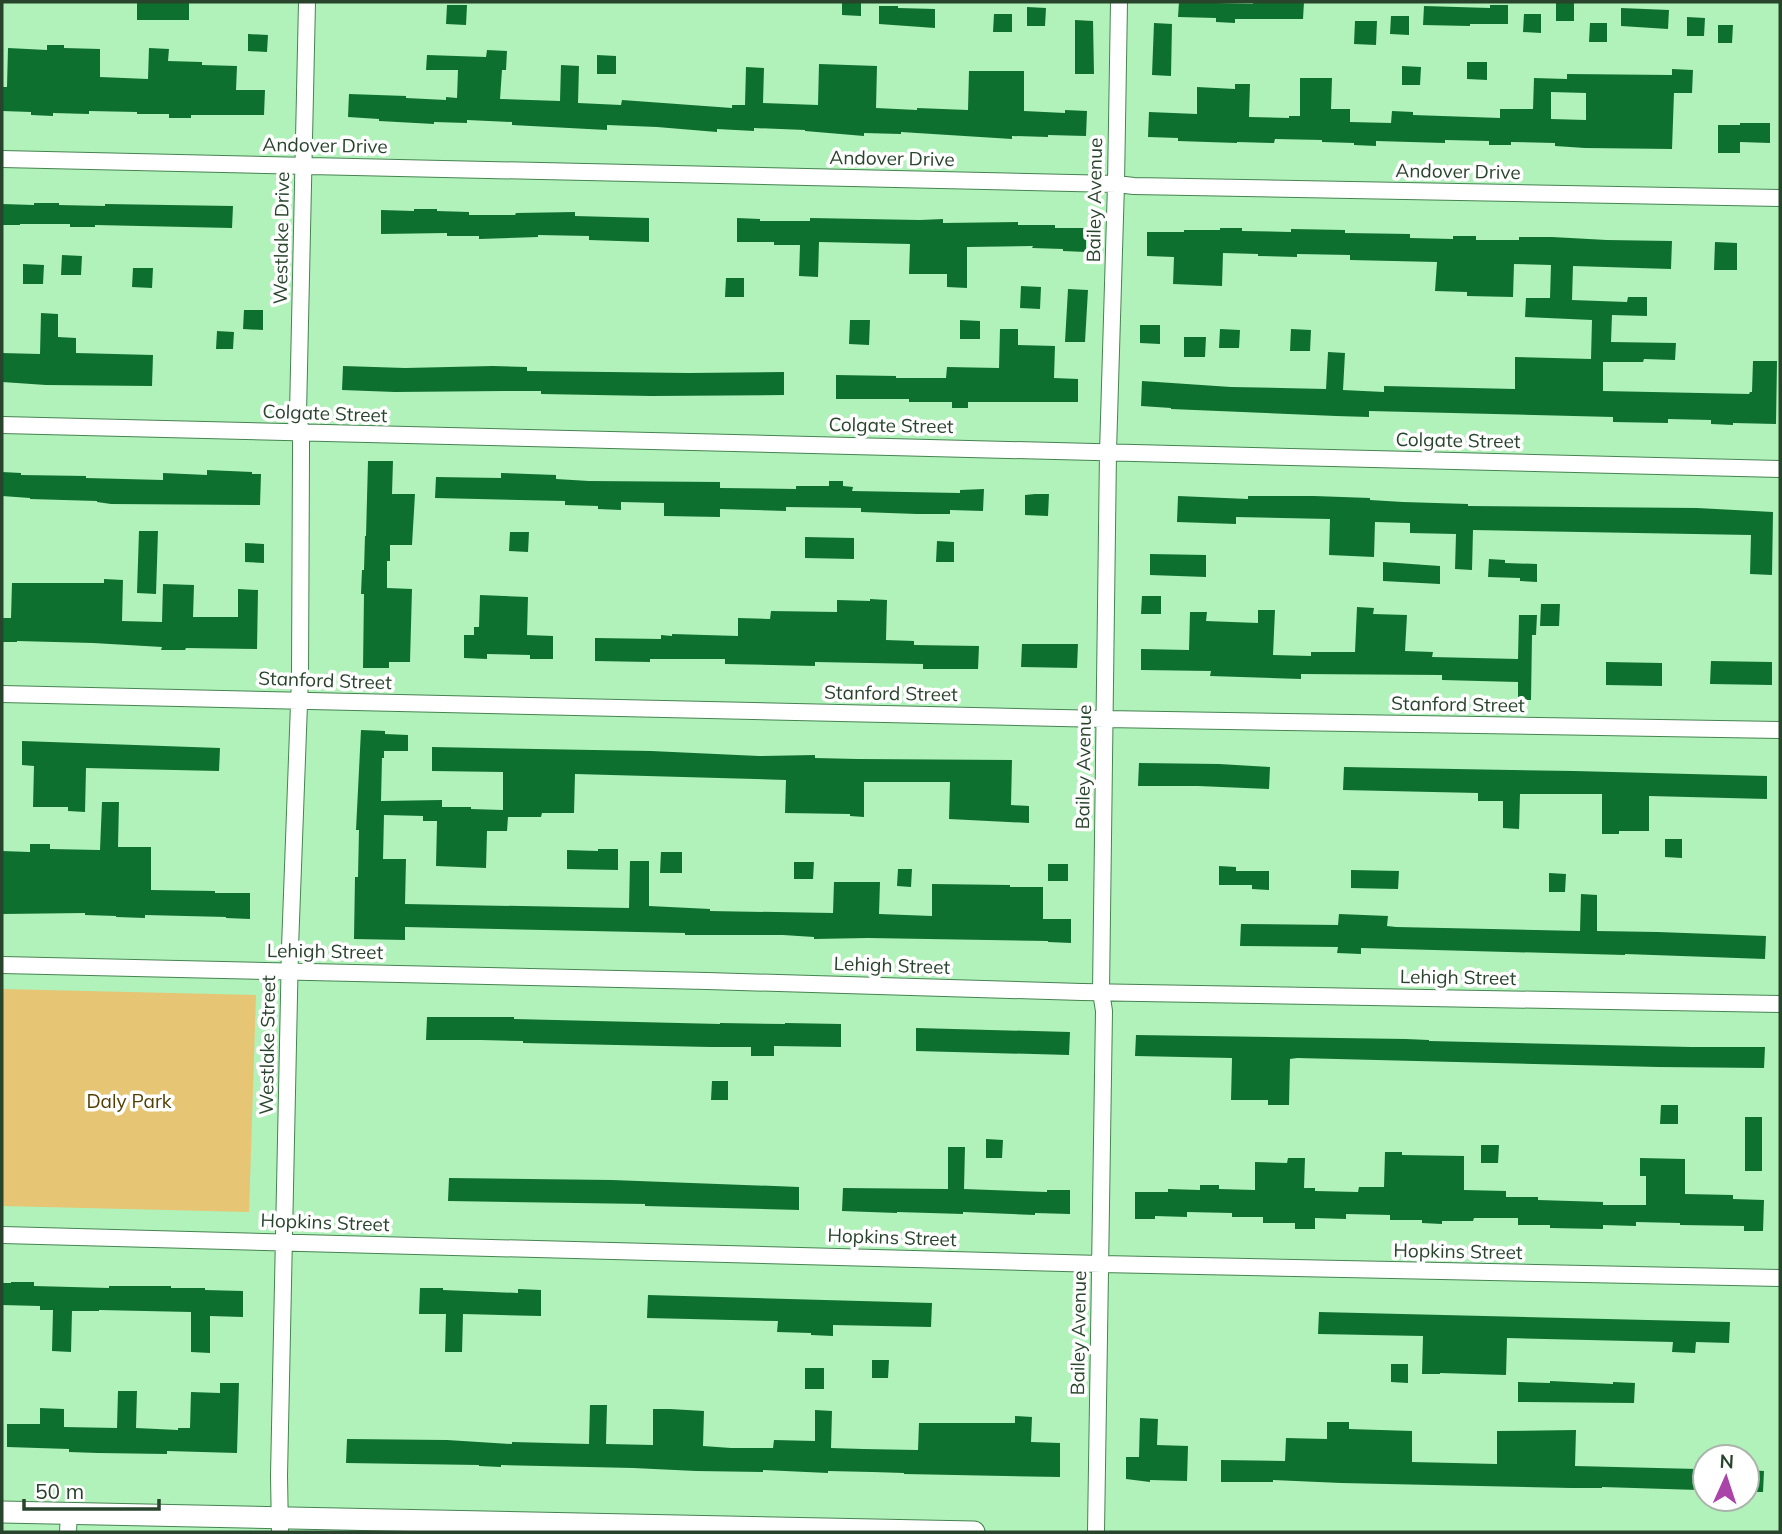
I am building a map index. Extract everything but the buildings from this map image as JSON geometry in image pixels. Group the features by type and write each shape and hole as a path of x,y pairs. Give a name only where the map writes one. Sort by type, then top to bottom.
{"street":[{"name":"Westlake Drive","path":"301,433 298,414 307,2"},
{"name":"Bailey Avenue","path":"1096,1532 1104,1024 1101,992 1108,452 1119,2"},
{"name":"Andover Drive","path":"2,159 1134,186 1780,198"},
{"name":"Colgate Street","path":"2,425 1780,469"},
{"name":"Westlake Street","path":"279,1525 289,971 299,701 301,433"},
{"name":"Stanford Street","path":"2,694 1105,719 1780,730"},
{"name":"Lehigh Street","path":"2,965 1101,992 1780,1004"},
{"name":"Hopkins Street","path":"2,1235 1101,1264 1780,1278"},
{"path":"2,1511 69,1523 974,1532"}],"green space":[{"name":"Daly Park","path":"2,989 256,995 249,1212 2,1206"}]}
